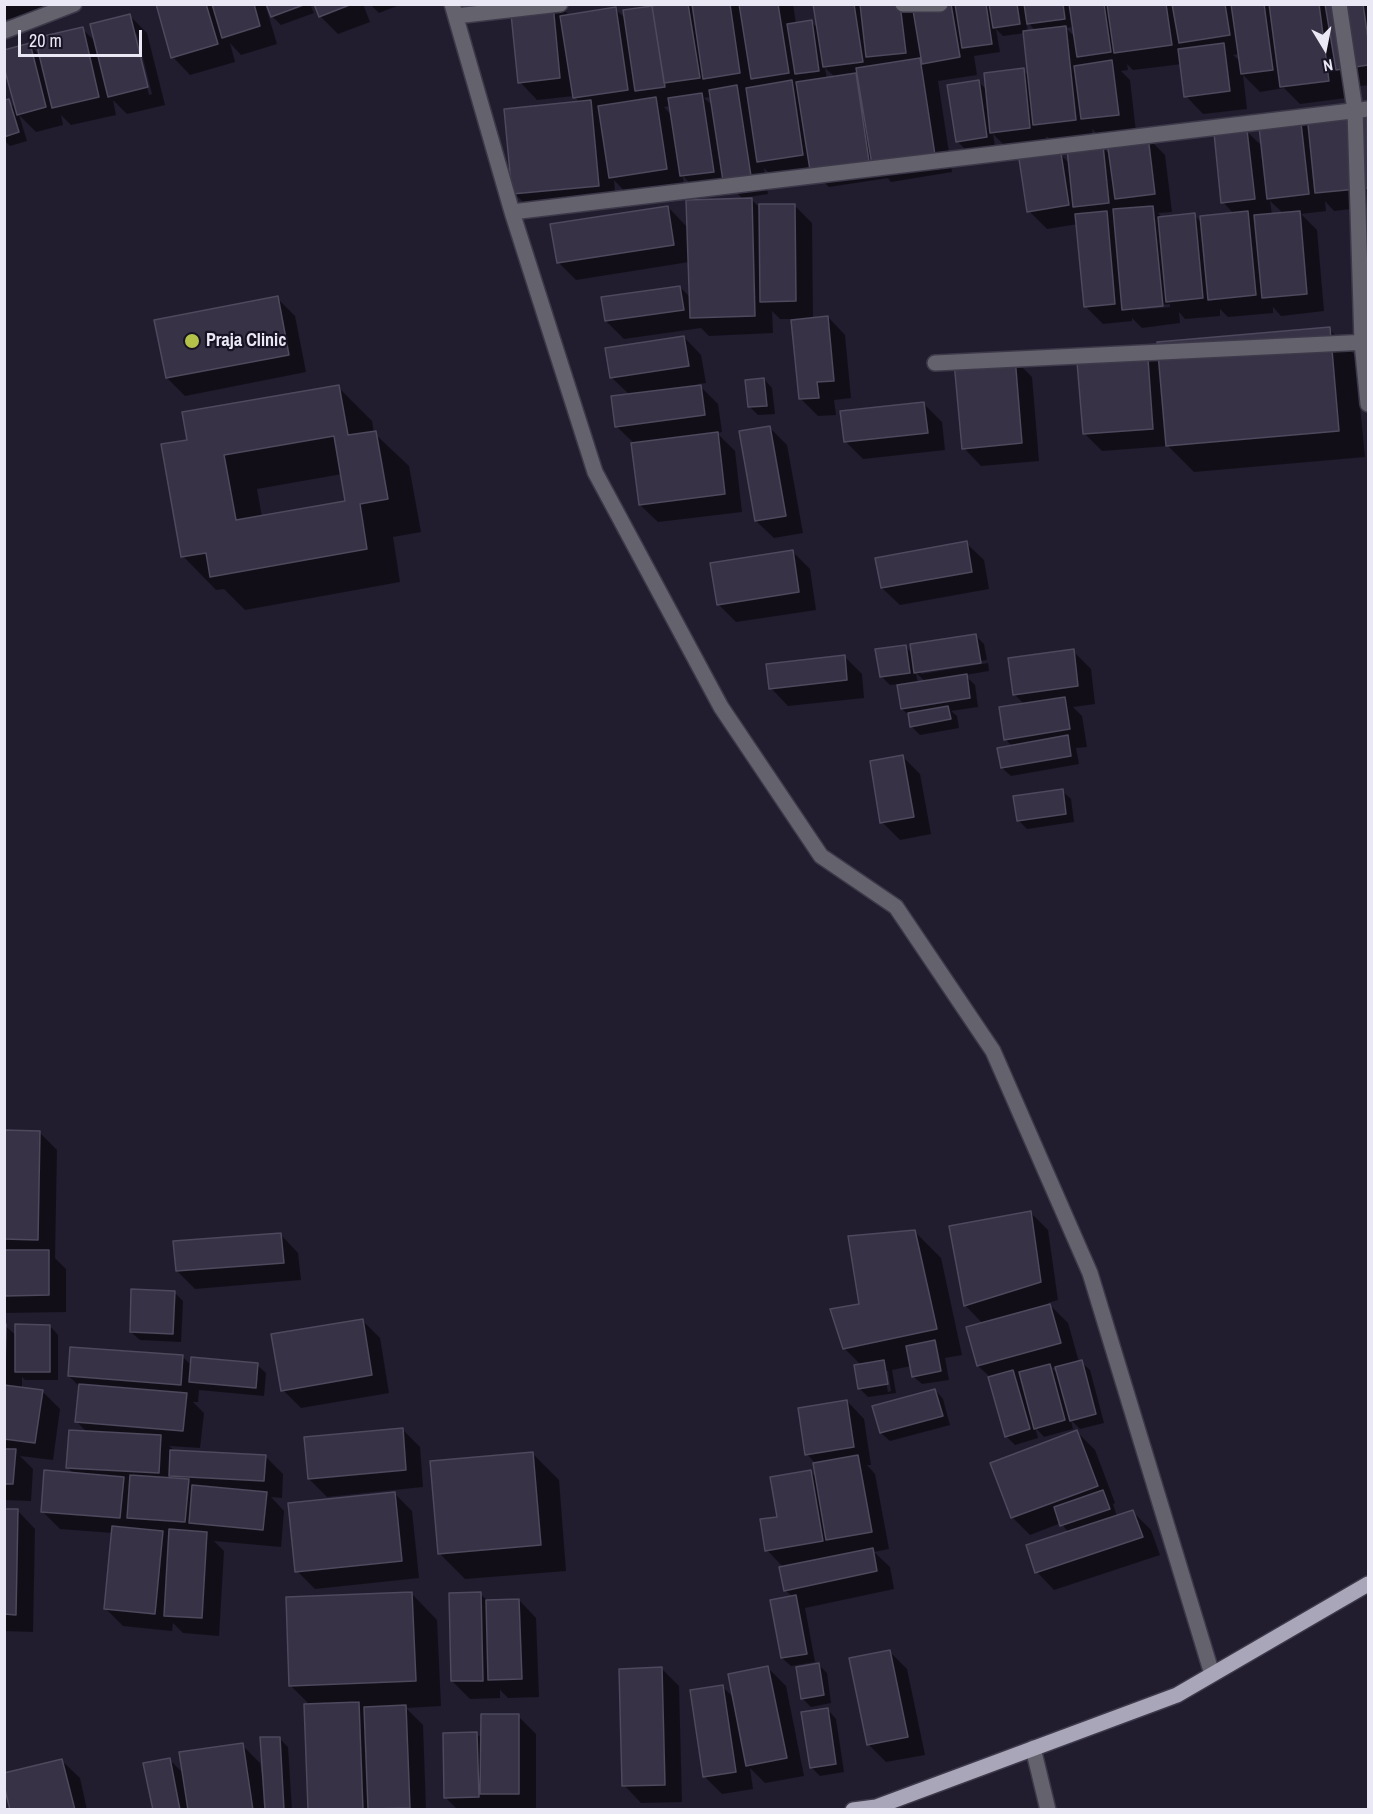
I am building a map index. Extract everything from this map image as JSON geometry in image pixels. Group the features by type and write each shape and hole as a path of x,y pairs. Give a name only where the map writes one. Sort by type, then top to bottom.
{"main road":[{"path":"853,1809 876,1807 1177,1695 1368,1584"}],"street":[{"path":"4,31 33,12 74,4"},
{"path":"560,4 454,10 512,212 595,472 721,707 821,856 896,907 993,1051 1090,1274 1212,1674"},
{"path":"903,4 927,6 939,4"},
{"path":"1338,4 1362,110 1368,404"},
{"path":"512,212 1362,110"},
{"path":"935,363 1365,343"},
{"path":"1033,1748 1048,1809"}],"building":[{"path":"156,4 206,4 218,44 171,58"},
{"path":"212,4 254,4 260,26 222,38"},
{"path":"266,4 306,4 271,17"},
{"path":"314,4 352,4 319,17"},
{"path":"510,4 553,4 560,78 518,83"},
{"path":"688,4 700,78 664,83 652,6"},
{"path":"692,4 730,4 740,73 703,79"},
{"path":"739,4 778,4 789,73 751,79"},
{"path":"813,4 854,4 863,62 823,67"},
{"path":"860,4 900,4 906,53 866,57"},
{"path":"912,4 951,4 960,57 922,64"},
{"path":"955,4 986,4 992,44 962,48"},
{"path":"989,4 1017,4 1020,24 993,28"},
{"path":"1024,4 1063,4 1065,19 1027,24"},
{"path":"1069,4 1104,4 1111,52 1077,57"},
{"path":"1107,4 1166,4 1172,45 1114,53"},
{"path":"1172,4 1225,4 1230,35 1179,43"},
{"path":"1231,4 1264,4 1273,70 1241,74"},
{"path":"1269,4 1319,4 1329,81 1280,87"},
{"path":"1325,4 1363,4 1368,39 1368,65 1336,70"},
{"path":"652,6 665,87 635,91 623,10"},
{"path":"616,7 628,90 573,98 560,16"},
{"path":"130,14 148,87 108,97 90,24"},
{"path":"812,20 819,71 795,74 787,24"},
{"path":"1066,26 1076,120 1033,125 1023,31"},
{"path":"83,27 99,97 52,108 35,38"},
{"path":"30,43 46,107 17,115 4,67 4,50"},
{"path":"1224,43 1230,91 1184,97 1178,49"},
{"path":"920,58 935,155 872,165 856,68"},
{"path":"1112,60 1119,115 1081,119 1074,66"},
{"path":"1024,68 1030,128 990,133 984,73"},
{"path":"856,73 869,161 810,170 796,82"},
{"path":"792,80 803,155 757,162 746,88"},
{"path":"979,80 987,137 956,142 947,85"},
{"path":"737,85 751,176 723,181 709,90"},
{"path":"702,93 714,172 680,176 668,98"},
{"path":"656,97 667,169 609,178 598,106"},
{"path":"9,99 19,132 4,137 4,100"},
{"path":"591,100 599,186 512,194 504,109"},
{"path":"1367,109 1368,188 1315,193 1307,115"},
{"path":"1300,114 1309,194 1267,199 1258,118"},
{"path":"1247,130 1255,199 1221,203 1214,133"},
{"path":"1148,136 1155,194 1115,199 1107,141"},
{"path":"1103,145 1109,203 1073,207 1067,149"},
{"path":"1061,153 1069,205 1027,212 1019,159"},
{"path":"752,198 755,316 690,318 686,200"},
{"path":"759,204 795,204 796,301 760,302"},
{"path":"668,206 674,245 557,263 550,224"},
{"path":"1153,206 1163,306 1122,310 1113,209"},
{"path":"1107,211 1115,304 1084,307 1075,214"},
{"path":"1248,211 1256,295 1208,300 1200,216"},
{"path":"1300,211 1307,294 1262,298 1254,215"},
{"path":"1195,213 1203,298 1166,302 1158,217"},
{"path":"680,286 684,310 605,321 601,297"},
{"path":"278,296 289,355 166,378 154,320"},
{"path":"828,316 834,381 817,382 819,398 799,399 791,320"},
{"path":"1330,327 1339,431 1166,446 1157,342"},
{"path":"684,336 689,366 610,378 605,348"},
{"path":"1147,345 1153,429 1083,434 1076,350"},
{"path":"1015,357 1022,443 962,449 954,362"},
{"path":"764,378 767,406 748,407 745,380"},
{"path":"339,385 348,435 376,431 388,499 360,504 367,549 210,577 206,553 181,557 161,444 187,440 182,412","holes":["334,436 345,501 236,520 224,455"]},
{"path":"701,385 705,415 615,427 611,396"},
{"path":"924,402 928,433 844,442 840,411"},
{"path":"770,426 786,516 755,521 739,431"},
{"path":"718,432 725,494 639,505 631,443"},
{"path":"967,541 972,572 881,588 875,558"},
{"path":"793,550 799,592 717,605 710,563"},
{"path":"976,634 981,663 914,673 910,644"},
{"path":"906,645 910,673 880,677 875,649"},
{"path":"1074,649 1078,686 1013,695 1008,658"},
{"path":"845,655 847,680 769,689 766,664"},
{"path":"967,674 970,698 901,709 897,685"},
{"path":"1065,697 1070,729 1004,740 999,707"},
{"path":"948,706 951,719 910,727 908,713"},
{"path":"1068,735 1071,756 1001,768 997,748"},
{"path":"903,755 914,817 880,823 870,761"},
{"path":"1063,789 1066,814 1017,821 1013,796"},
{"path":"4,1130 40,1131 38,1240 4,1239"},
{"path":"1031,1211 1041,1282 964,1306 949,1226"},
{"path":"915,1230 937,1329 843,1349 830,1309 859,1304 848,1236"},
{"path":"281,1233 284,1263 176,1271 173,1241"},
{"path":"4,1250 49,1250 49,1295 4,1296"},
{"path":"131,1289 175,1291 173,1334 130,1332"},
{"path":"1050,1304 1061,1343 977,1366 966,1327"},
{"path":"363,1319 372,1375 281,1391 271,1334"},
{"path":"4,1324 6,1324 5,1369 4,1369"},
{"path":"15,1324 50,1325 50,1372 15,1372"},
{"path":"935,1340 941,1371 912,1377 906,1346"},
{"path":"70,1347 183,1355 181,1385 68,1376"},
{"path":"191,1357 258,1363 256,1388 189,1382"},
{"path":"884,1360 888,1384 858,1389 854,1365"},
{"path":"1082,1360 1096,1414 1070,1421 1055,1367"},
{"path":"1050,1364 1065,1420 1034,1429 1019,1372"},
{"path":"1013,1370 1030,1429 1005,1437 988,1377"},
{"path":"79,1384 187,1393 183,1431 75,1422"},
{"path":"4,1385 43,1390 35,1443 4,1439"},
{"path":"935,1389 943,1416 880,1433 872,1406"},
{"path":"847,1400 854,1447 805,1455 798,1408"},
{"path":"403,1428 406,1470 308,1479 304,1437"},
{"path":"69,1430 161,1435 159,1473 66,1468"},
{"path":"1077,1430 1098,1486 1011,1518 990,1463"},
{"path":"4,1449 16,1449 13,1484 4,1484"},
{"path":"170,1450 266,1455 264,1481 169,1476"},
{"path":"533,1452 541,1545 438,1554 430,1461"},
{"path":"858,1455 872,1532 826,1540 813,1463"},
{"path":"44,1470 124,1477 120,1518 41,1512"},
{"path":"811,1470 823,1541 765,1551 760,1519 777,1517 770,1477"},
{"path":"130,1475 189,1479 185,1522 127,1518"},
{"path":"192,1485 267,1492 263,1530 189,1523"},
{"path":"1103,1490 1110,1509 1060,1526 1054,1507"},
{"path":"395,1492 402,1561 295,1572 288,1503"},
{"path":"4,1509 18,1509 16,1615 4,1614"},
{"path":"1133,1510 1143,1537 1035,1573 1026,1545"},
{"path":"112,1526 163,1531 155,1614 104,1609"},
{"path":"169,1529 207,1532 202,1618 164,1616"},
{"path":"873,1548 877,1571 784,1591 779,1567"},
{"path":"412,1592 416,1681 289,1686 286,1597"},
{"path":"481,1592 483,1681 451,1681 449,1593"},
{"path":"796,1595 807,1654 781,1658 770,1600"},
{"path":"519,1599 522,1679 488,1680 486,1600"},
{"path":"890,1650 908,1737 867,1745 849,1658"},
{"path":"819,1663 824,1695 801,1699 796,1667"},
{"path":"768,1666 787,1758 746,1766 728,1674"},
{"path":"662,1667 665,1785 622,1786 619,1669"},
{"path":"723,1685 736,1772 703,1777 690,1690"},
{"path":"359,1702 363,1810 308,1810 304,1704"},
{"path":"406,1705 410,1808 368,1809 364,1707"},
{"path":"828,1708 836,1764 810,1768 801,1712"},
{"path":"481,1714 519,1714 519,1794 480,1794"},
{"path":"477,1732 479,1797 444,1798 443,1733"},
{"path":"260,1737 280,1737 284,1810 265,1810"},
{"path":"243,1743 253,1810 188,1810 179,1752"},
{"path":"170,1758 180,1810 153,1810 143,1763"},
{"path":"62,1759 75,1810 10,1810 4,1785 4,1773"}],"place":[{"name":"Praja Clinic","path":"192,341"}]}
